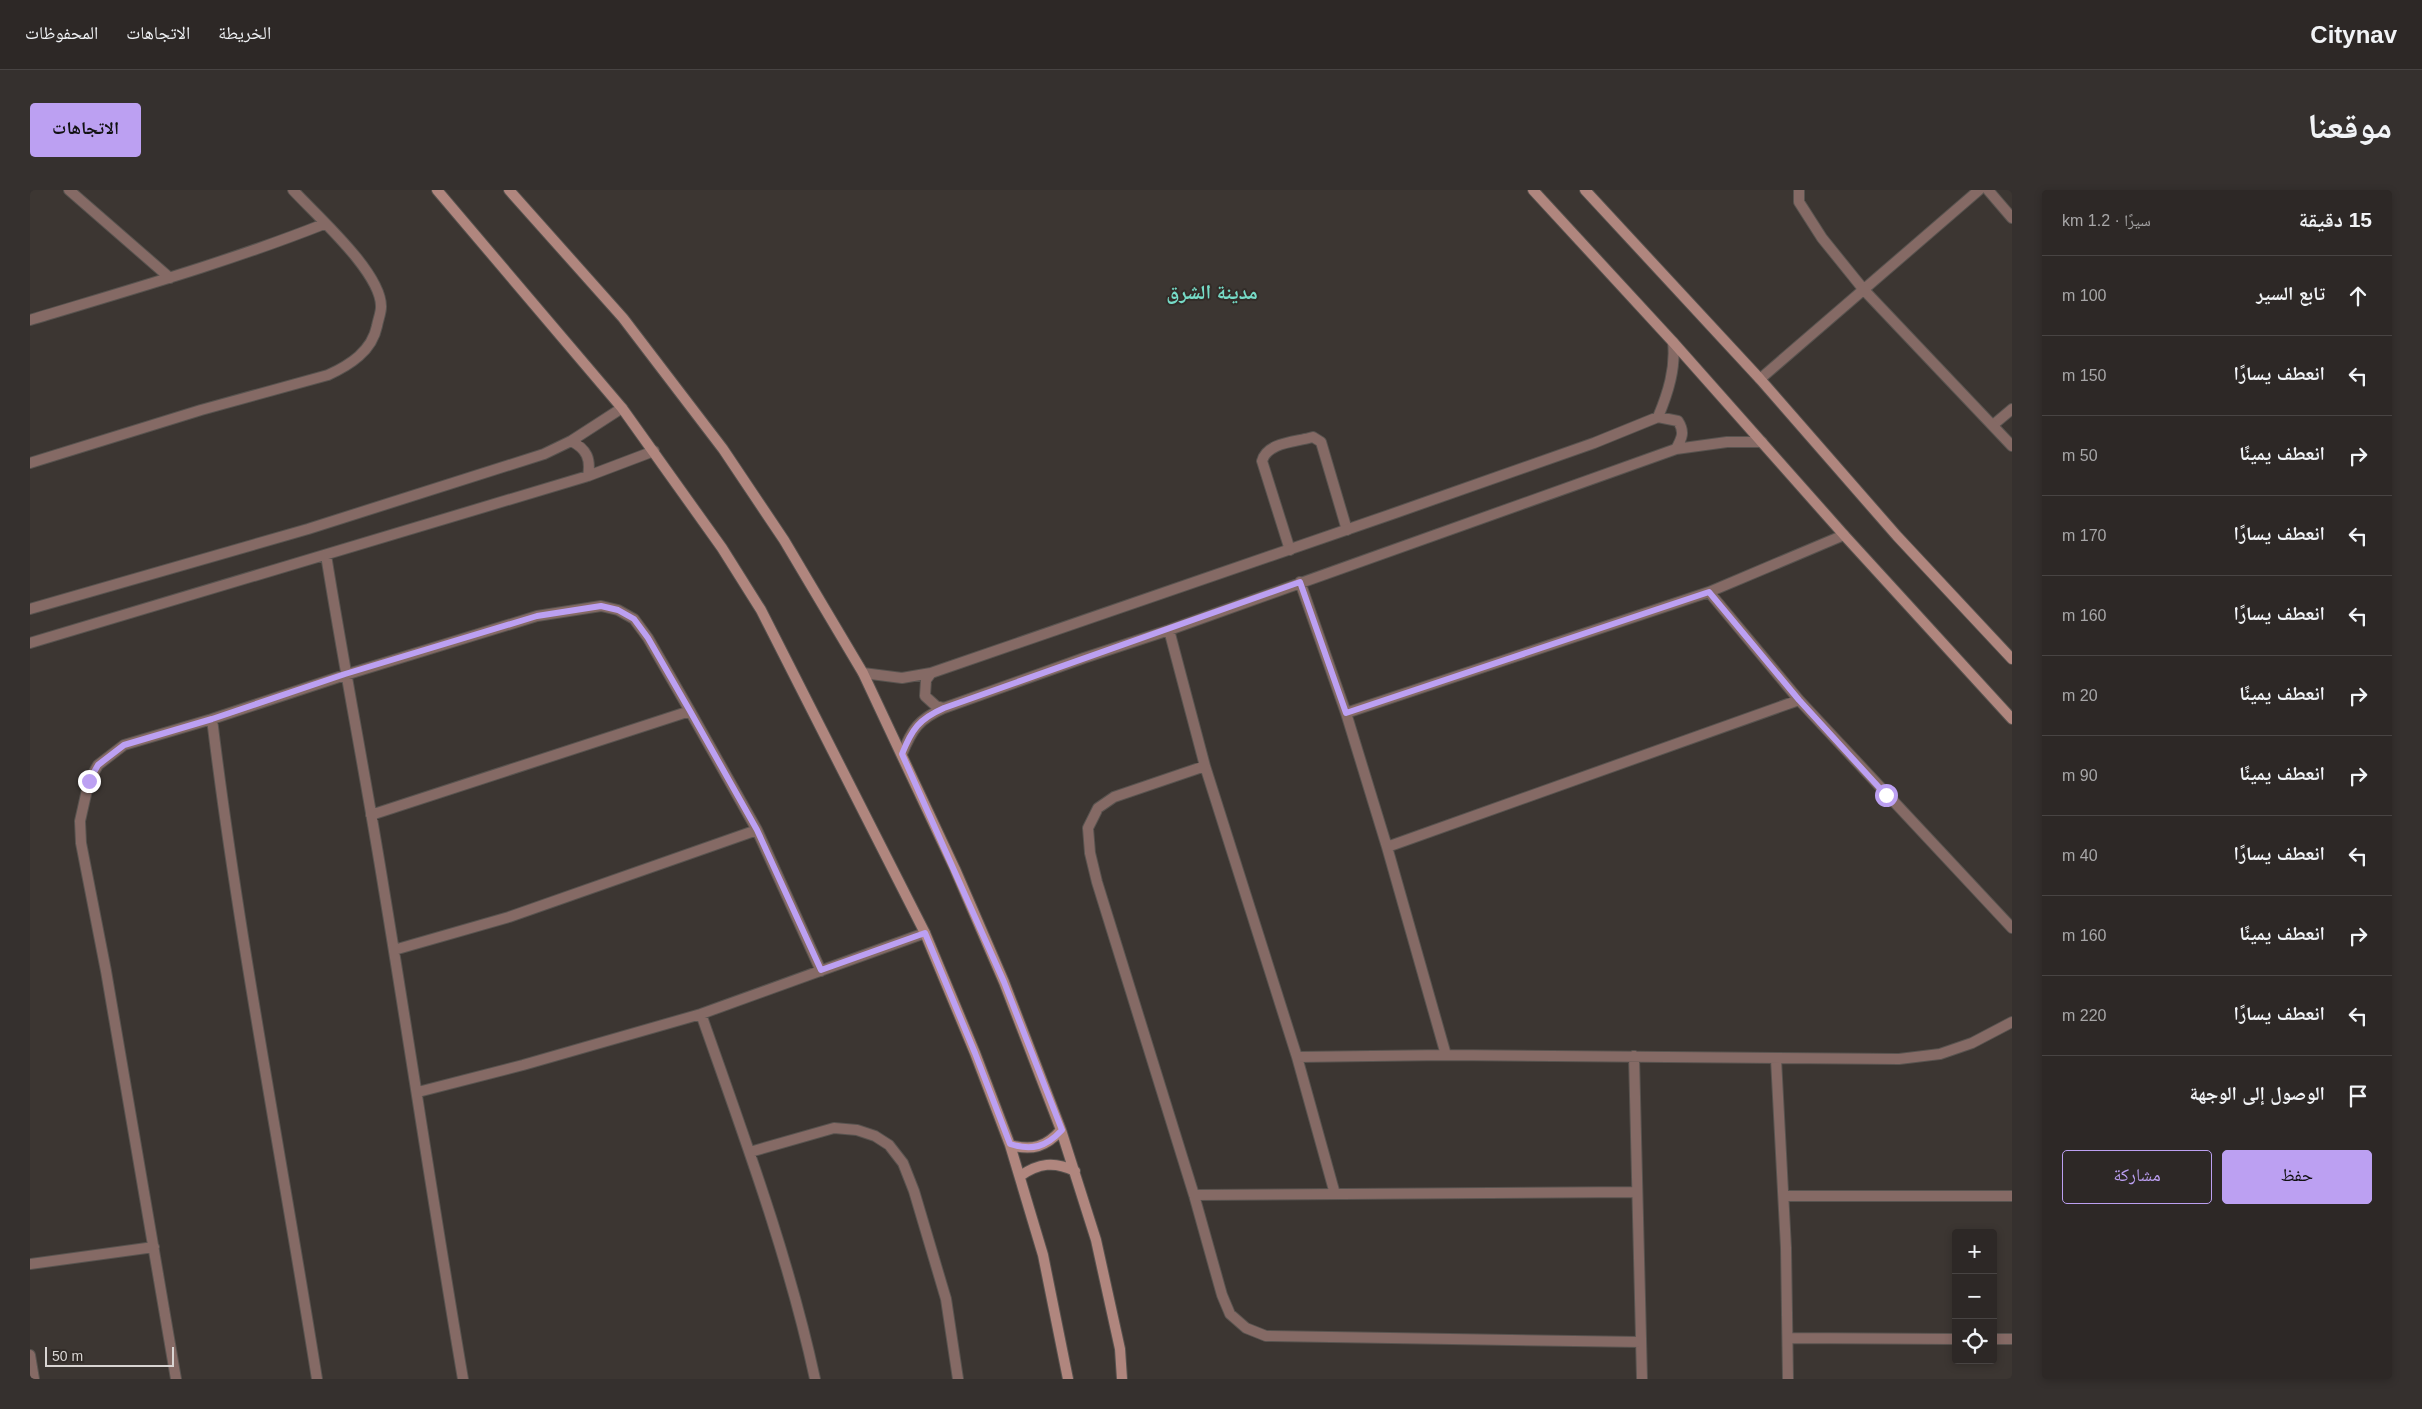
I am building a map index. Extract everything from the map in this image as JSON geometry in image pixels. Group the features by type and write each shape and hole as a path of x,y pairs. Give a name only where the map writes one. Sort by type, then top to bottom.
{"street":[{"path":"69,190 170,278"},
{"path":"30,464 201,410 328,375 346,367 361,355 375,334 381,306 372,279 346,244 324,224 293,190"},
{"path":"437,190 622,408 722,548 761,610 925,933 975,1053 1010,1144 1043,1255 1068,1379"},
{"path":"509,190 623,318 723,449 784,540 862,673 902,754 1004,982 1062,1130 1096,1240 1120,1349 1122,1379"},
{"path":"1533,190 1673,342 1844,535 2012,719"},
{"path":"1585,190 1760,379 1897,536 2012,659"},
{"path":"1798,190 1799,202 1822,238 1864,290 2012,446"},
{"path":"1760,379 1979,190"},
{"path":"1988,190 2012,218"},
{"path":"30,320 170,278 263,247 324,224"},
{"path":"1658,417 1670,383 1674,352 1673,342"},
{"path":"30,609 308,529 544,454 571,441 622,408"},
{"path":"1993,425 2012,409"},
{"path":"862,673 902,678 930,673 1347,530 1594,443 1658,417 1678,422 1682,428 1682,439 1676,449"},
{"path":"1290,550 1262,461 1264,455 1272,448 1309,438 1318,439 1321,442 1347,530"},
{"path":"571,441 579,445 589,459 588,476"},
{"path":"902,754 910,732 916,725 926,717 944,708 1169,630 1676,449 1727,442 1762,442"},
{"path":"30,643 203,589 326,555 588,476 654,451"},
{"path":"1346,713 1709,592 1844,535"},
{"path":"326,555 418,1092 462,1379"},
{"path":"1300,582 1346,713 1387,847 1446,1055"},
{"path":"1709,592 1799,700 2012,928"},
{"path":"176,1379 106,971 81,843 80,821 89,781 98,765 124,745 212,719 345,674 537,616 601,606 618,610 634,619 648,638 690,711 757,830 821,970"},
{"path":"1169,630 1205,766 1297,1057 1335,1194"},
{"path":"930,673 926,680 925,696 936,706 944,708"},
{"path":"1387,847 1799,700"},
{"path":"371,815 690,711"},
{"path":"212,719 221,790 254,1001 317,1379"},
{"path":"1205,766 1114,797 1098,808 1088,828 1090,853 1097,882 1194,1195 1214,1270 1230,1314 1246,1328 1266,1336 1641,1342"},
{"path":"394,950 509,917 757,830"},
{"path":"418,1092 523,1066 701,1014 925,933"},
{"path":"701,1014 750,1152 802,1317 815,1379"},
{"path":"1297,1057 1446,1055 1900,1059 1940,1054 1972,1043 2012,1022"},
{"path":"1634,1056 1642,1379"},
{"path":"1776,1059 1784,1196 1788,1379"},
{"path":"750,1152 834,1128 857,1130 875,1136 889,1145 903,1163 914,1191 946,1300 958,1379"},
{"path":"1010,1144 1024,1149 1038,1148 1052,1141 1062,1130"},
{"path":"1020,1176 1032,1167 1047,1163 1061,1164 1075,1171"},
{"path":"1194,1195 1637,1192"},
{"path":"1784,1196 2012,1196"},
{"path":"30,1264 154,1247"},
{"path":"1788,1338 1952,1339"},
{"path":"1997,1339 2012,1339"},
{"path":"30,1355 34,1379"}],"district":[{"name":"مدينة الشرق","path":"1212,292"}],"route":[{"path":"89,781 98,765 124,745 212,719 345,674 537,616 582,607 601,606 618,610 634,619 648,638 690,711 757,830 821,970 925,933 975,1053 1010,1144 1024,1149 1038,1148 1052,1141 1062,1130 1004,982 902,754 910,732 916,725 934,712 1300,582 1346,713 1534,652 1709,592 1799,700 1886,795"}]}
